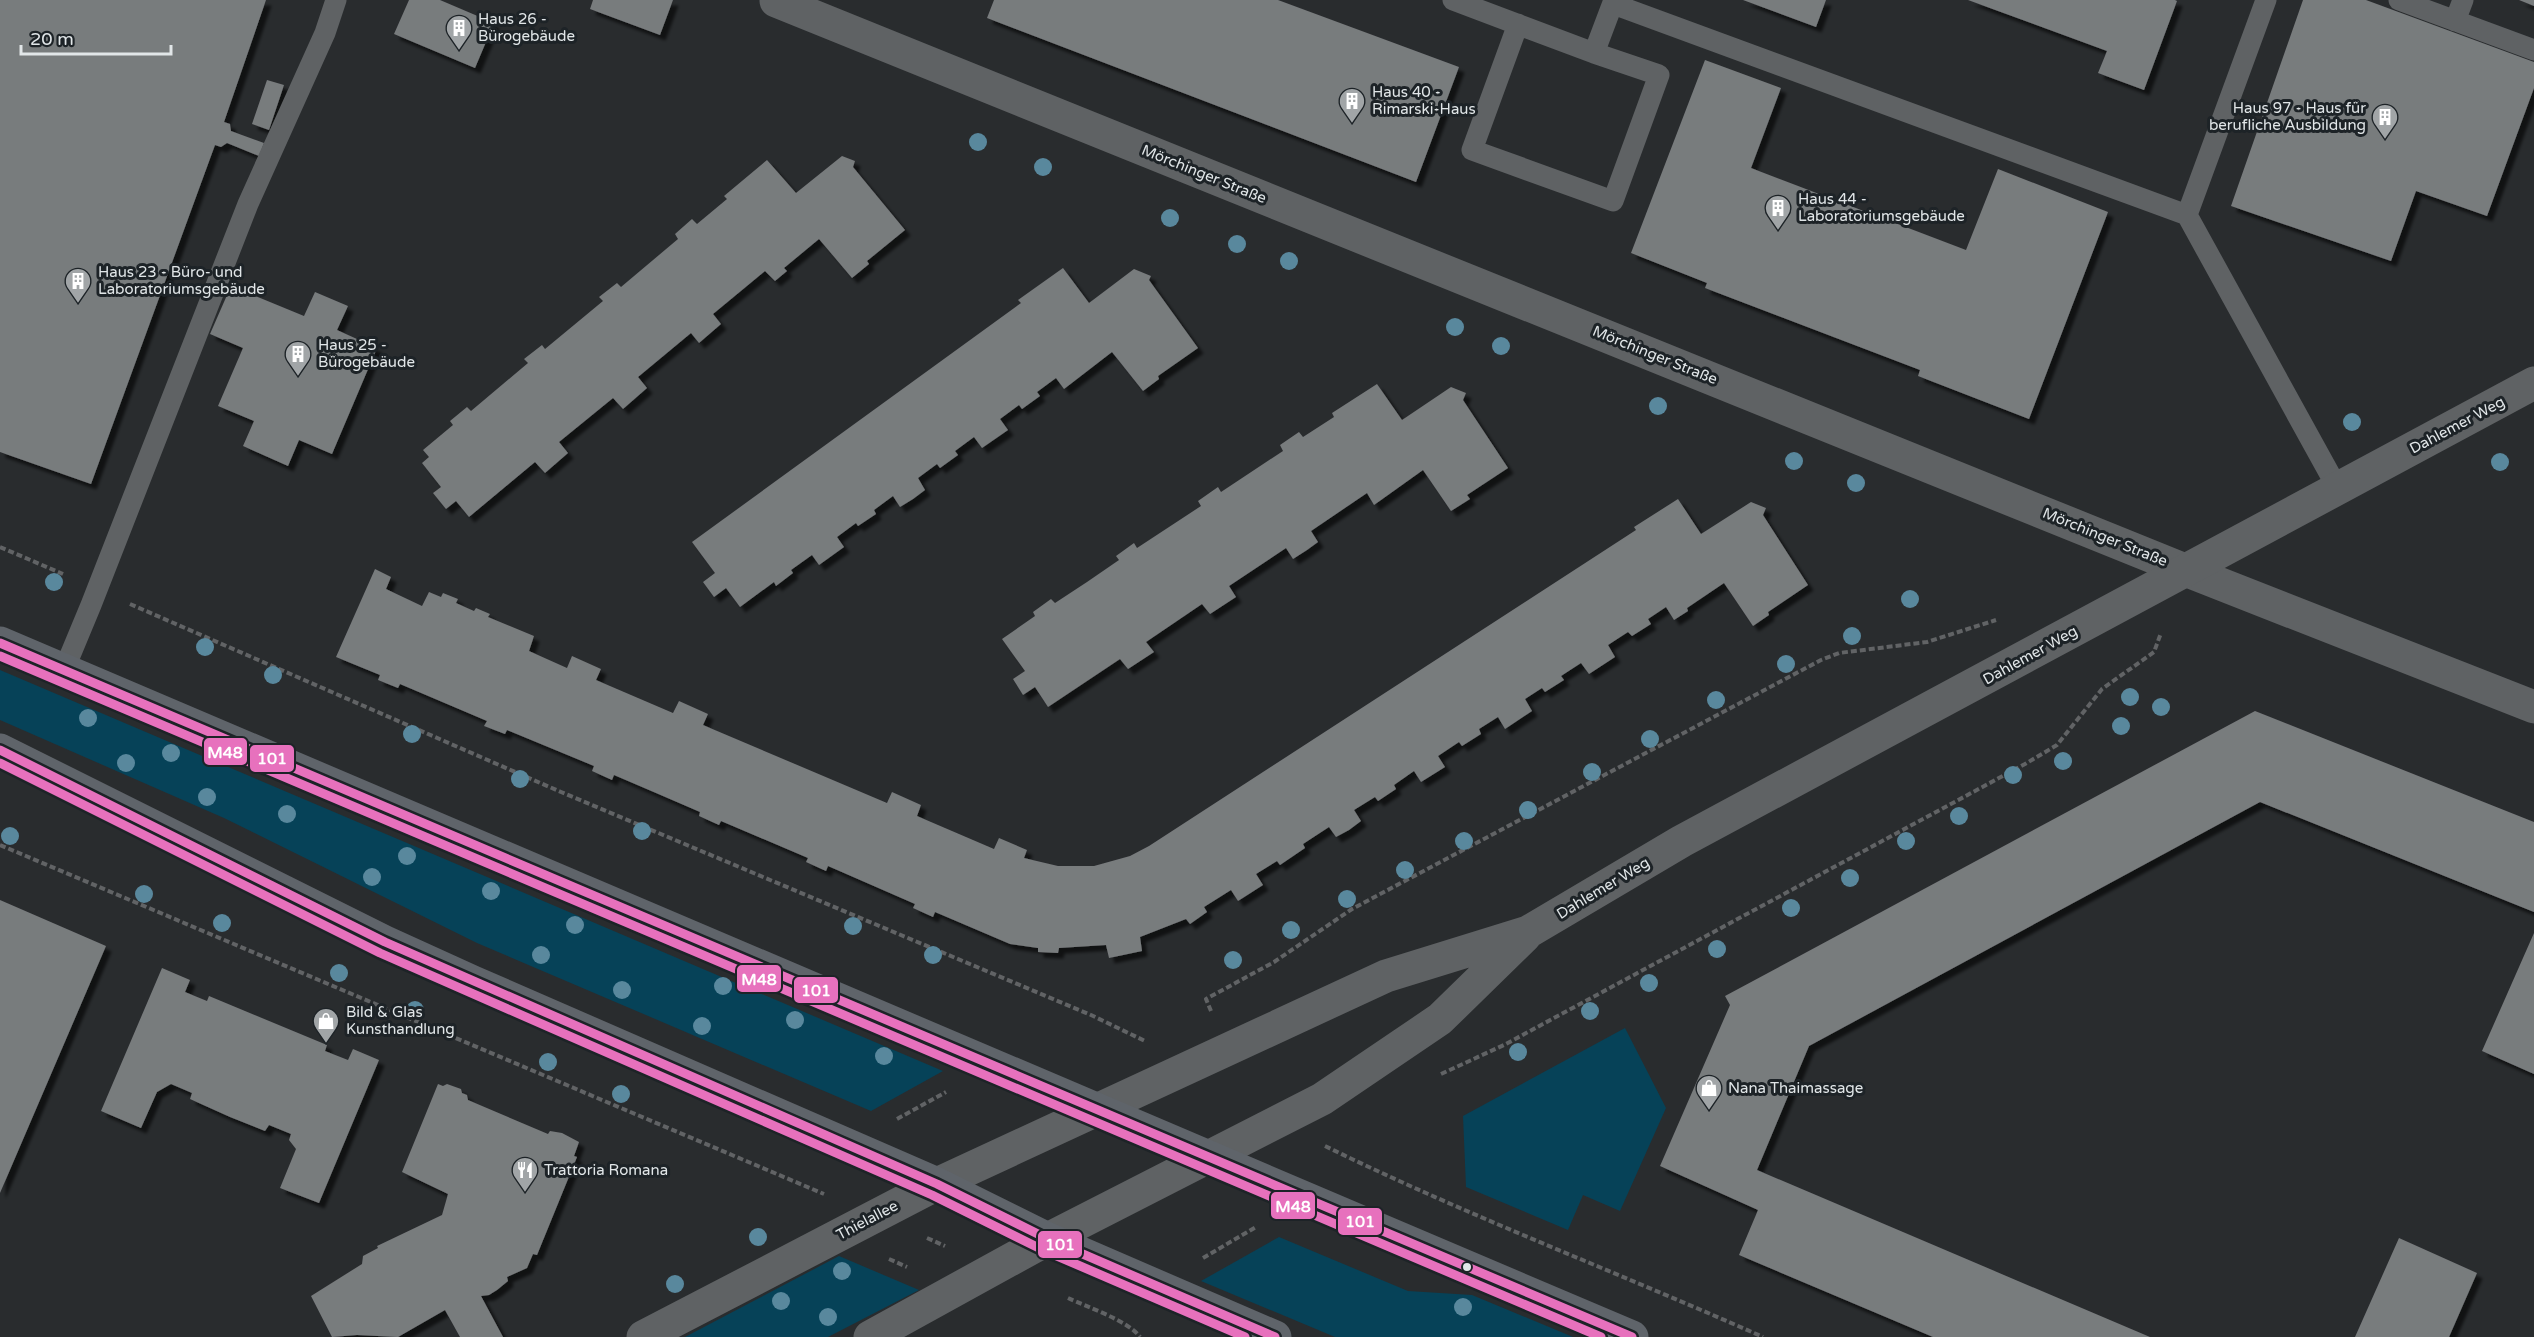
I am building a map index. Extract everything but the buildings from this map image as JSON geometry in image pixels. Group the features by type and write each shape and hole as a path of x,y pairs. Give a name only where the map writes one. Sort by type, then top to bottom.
{"main road":[{"name":"Mörchinger Straße","path":"776,1 2185,570 2534,707"},
{"name":"Dahlemer Weg","path":"1095,1110 1386,976 1528,932 1682,841 2534,383"},
{"path":"0,643 1632,1337"},
{"path":"0,750 386,942 937,1184 1048,1239 1275,1337"},
{"name":"Dahlemer Weg","path":"1048,1239 1205,1156 1322,1099 1440,1019 1528,932"},
{"name":"Thielallee","path":"643,1337 937,1184 1095,1110"},
{"path":"870,1337 1048,1239"}],"lane":[{"path":"64,670 98,589 248,204 325,33 336,0"},
{"path":"1453,0 1659,75 1613,201 1472,150 1518,24"},
{"path":"2187,215 2265,0"},
{"path":"2399,0 2534,50"},
{"path":"2455,21 2463,0"},
{"path":"1594,53 1613,2 2187,215 2338,489"}],"path":[{"path":"0,547 279,671 1051,998"},
{"path":"1227,1050 1206,999 1274,962 1352,909 1821,660 1839,653 1927,642 2000,619"},
{"path":"1439,1074 1504,1045 2057,745 2102,689 2154,652 2162,632"},
{"path":"0,845 628,1113 877,1215 994,1268"},
{"path":"894,1120 955,1086"},
{"path":"1397,1181 1763,1337"},
{"path":"1198,1260 1256,1227"},
{"path":"879,1255 908,1268"},
{"path":"1061,1295 1125,1325 1136,1331 1140,1337"}],"shaded area":[{"path":"0,670 943,1071 871,1111 477,943 224,818 0,720"},
{"path":"1625,1028 1666,1108 1620,1211 1583,1195 1568,1230 1466,1187 1463,1116"},
{"path":"1279,1237 1408,1291 1472,1295 1573,1337 1335,1337 1201,1281"},
{"path":"839,1256 919,1290 828,1337 685,1337"}],"transit line":[{"name":"101","path":"0,643 1632,1337"},
{"name":"M48","path":"0,656 1601,1337"},
{"name":"101","path":"0,750 385,942 937,1184 1048,1239 1275,1337"},
{"name":"M48","path":"0,763 380,953 932,1195 1043,1250 1245,1337"}],"place":[{"name":"Haus 26 - Bürogebäude","path":"459,51"},
{"name":"Haus 40 - Rimarski-Haus","path":"1352,124"},
{"name":"Haus 97 - Haus für berufliche Ausbildung","path":"2385,140"},
{"name":"Haus 44 - Laboratoriumsgebäude","path":"1778,231"},
{"name":"Haus 23 - Büro- und Laboratoriumsgebäude","path":"78,304"},
{"name":"Haus 25 - Bürogebäude","path":"298,377"},
{"name":"Bild & Glas Kunsthandlung","path":"326,1044"},
{"name":"Nana Thaimassage","path":"1709,1111"},
{"name":"Trattoria Romana","path":"525,1193"}]}
